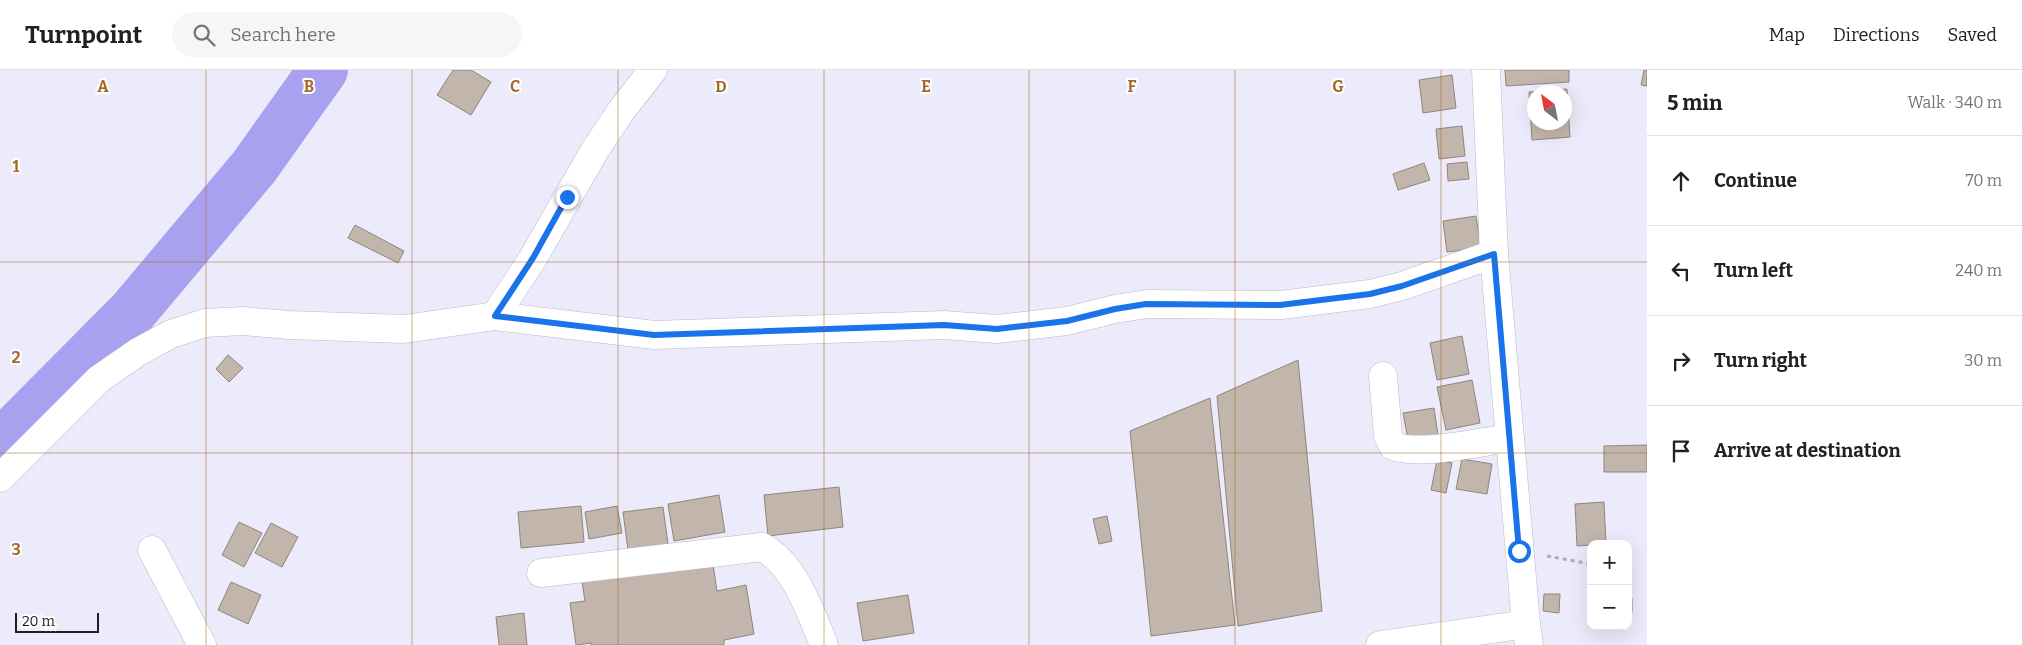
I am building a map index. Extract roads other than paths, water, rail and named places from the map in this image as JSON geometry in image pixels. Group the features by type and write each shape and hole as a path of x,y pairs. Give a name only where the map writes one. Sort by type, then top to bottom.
{"street":[{"path":"495,316 533,258 595,150 621,111 653,70"},
{"path":"1380,645 1527,634 1494,254 1486,70"},
{"path":"0,478 99,379 138,352 171,334 205,323 243,321 289,325 404,329 495,316 654,335 944,325 997,329 1067,321 1115,309 1146,304 1280,305 1370,294 1402,286 1494,254"},
{"path":"1383,376 1388,436 1392,446 1402,450 1437,448 1510,438"},
{"path":"541,573 762,547 772,552 790,573 812,616 824,645"},
{"path":"152,550 202,645"}],"waterway":[{"path":"0,445 133,311 254,167 323,70"}]}
